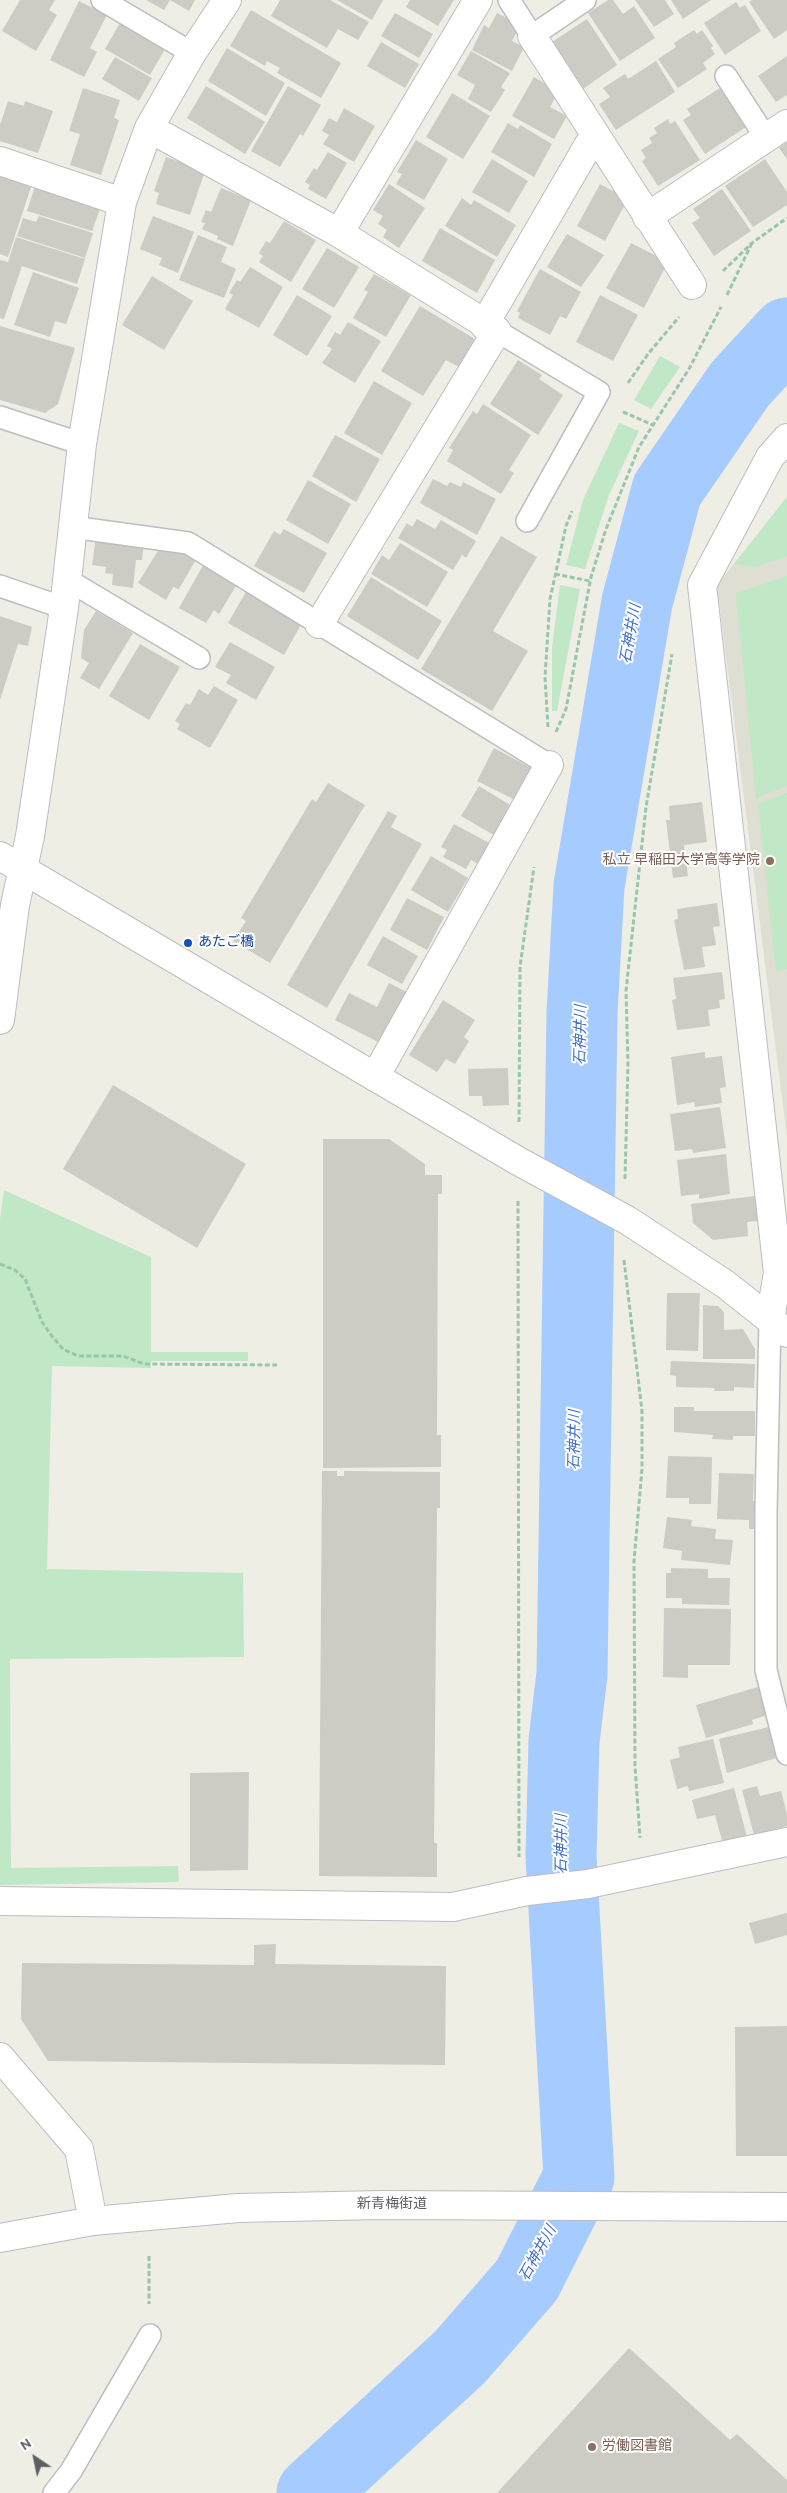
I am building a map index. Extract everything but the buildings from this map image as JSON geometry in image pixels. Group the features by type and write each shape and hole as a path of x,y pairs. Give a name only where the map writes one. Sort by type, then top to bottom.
{"street":[{"path":"0,1020 10,863 30,836 64,608 82,444 122,202 149,128 192,52 227,0"},
{"path":"339,232 478,0"},
{"path":"532,36 647,218 692,285"},
{"path":"149,128 339,232 491,328"},
{"path":"647,218 776,131"},
{"path":"319,624 491,328 589,144 597,139"},
{"path":"0,161 122,202"},
{"path":"779,1326 778,1272 702,585 770,458 787,438"},
{"path":"375,1077 549,765"},
{"path":"10,863 518,1160 617,1214 684,1256 779,1326"},
{"path":"0,1901 453,1907 528,1891 588,1884 787,1842"},
{"path":"0,2057 79,2149 93,2221"},
{"name":"新青梅街道","path":"0,2238 93,2221 238,2208 382,2205 787,2207"}],"lane":[{"path":"102,0 192,52"},
{"path":"508,0 532,36 585,0"},
{"path":"726,76 776,131"},
{"path":"491,328 599,392 527,521"},
{"path":"0,417 82,444"},
{"path":"72,527 188,543 549,765"},
{"path":"66,579 199,658"},
{"path":"0,586 64,608"},
{"path":"779,1326 766,1511 766,1670 787,1754"},
{"path":"54,2493 70,2471 150,2335"}],"path":[{"path":"553,737 566,709 590,581 606,529 627,475 639,447 689,369 752,243"},
{"path":"622,411 653,425"},
{"path":"555,574 590,581"},
{"path":"0,1264 15,1270 24,1279 42,1322 51,1335 63,1349 78,1356 123,1356 144,1364 277,1365"},
{"path":"149,2256 150,2335"}],"shaded area":[{"name":"私立 早稲田大学高等学院","path":"787,497 787,1137 717,585"}],"green space":[{"path":"660,356 680,367 651,409 634,400"},
{"path":"619,423 639,431 609,495 585,569 566,565 583,500"},
{"path":"787,497 787,556 756,567 734,564"},
{"path":"787,576 787,786 756,798 736,593"},
{"path":"560,585 580,589 557,711 552,711 552,647"},
{"path":"787,793 787,969 776,971 758,804"},
{"path":"4,1190 151,1257 151,1352 248,1352 248,1361 151,1361 151,1368 52,1366 47,1569 243,1573 244,1657 10,1659 11,1868 178,1866 179,1882 0,1885 0,1219"}],"waterway":[{"name":"石神井川","path":"312,2493 460,2357 527,2280 579,2177 561,1856 564,1741 572,1674 582,1013 589,886 637,602 667,490 740,384 787,333"}],"place":[{"name":"私立 早稲田大学高等学院","path":"770,861"},
{"name":"あたご橋","path":"188,943"},
{"name":"労働図書館","path":"592,2447"}]}
